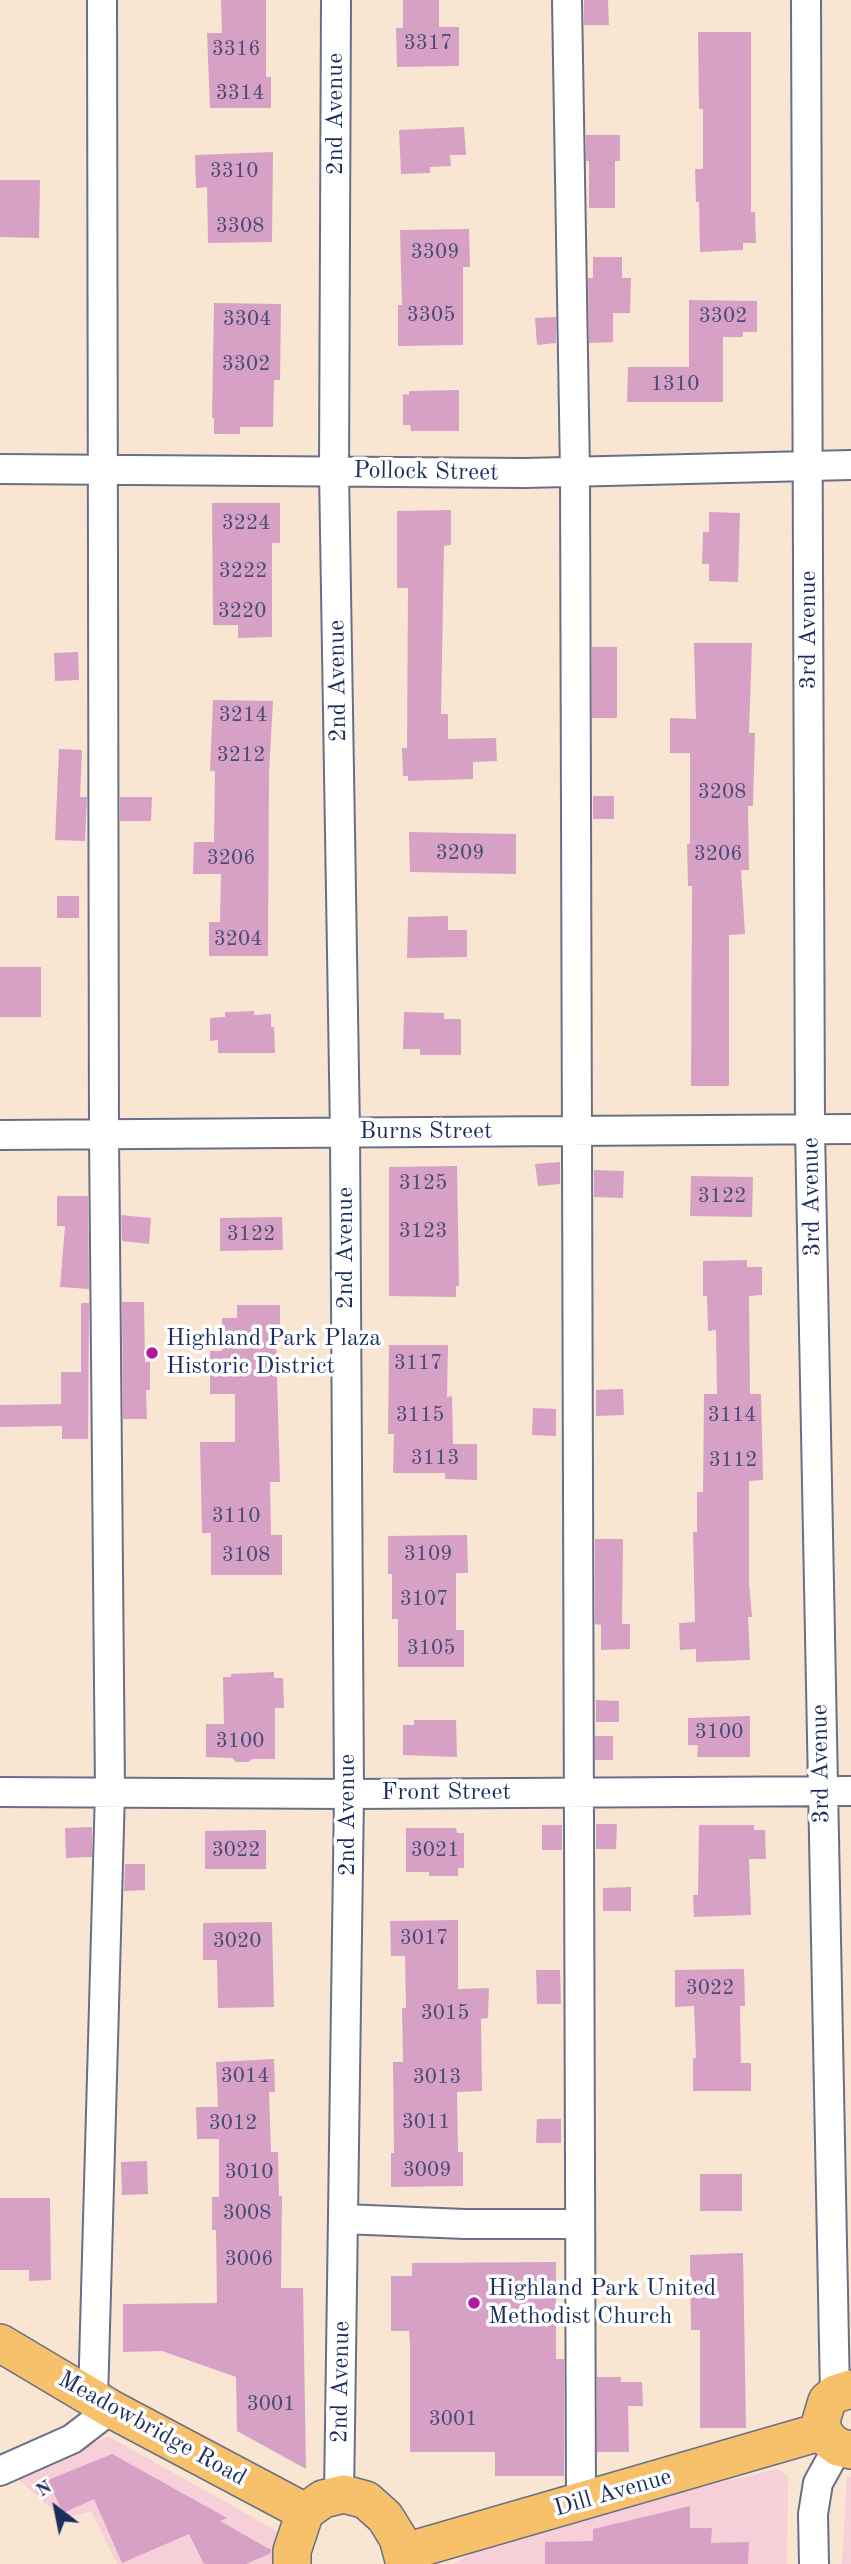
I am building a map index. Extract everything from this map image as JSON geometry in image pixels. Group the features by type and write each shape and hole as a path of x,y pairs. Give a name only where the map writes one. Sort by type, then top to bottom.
{"main road":[{"name":"Meadowbridge Road","path":"0,2343 102,2404 305,2512"},
{"path":"837,2443 821,2421 822,2411 827,2401 843,2391"},
{"name":"Dill Avenue","path":"403,2559 581,2502 837,2443"},
{"path":"292,2564 295,2540 305,2512 323,2499 344,2494 366,2500 385,2517 398,2538 403,2559"}],"street":[{"path":"0,2471 72,2439 102,2404 110,1791 104,1134 102,0"},
{"name":"2nd Avenue","path":"336,0 334,471 345,1133 349,1794 340,2496"},
{"path":"567,0 575,472 581,2502"},
{"name":"3rd Avenue","path":"806,0 810,1129 822,1791 843,2391"},
{"name":"Pollock Street","path":"0,469 575,472 851,465"},
{"name":"Burns Street","path":"0,1135 851,1129"},
{"name":"Front Street","path":"0,1792 349,1794 851,1791"},
{"path":"343,2219 465,2224 580,2224"},
{"path":"814,2564 813,2514 818,2483 837,2443"}],"shaded area":[{"path":"108,2436 277,2531 285,2564 117,2564 91,2511 63,2519 17,2478"},
{"path":"777,2469 788,2476 787,2564 453,2564 473,2552 569,2519"},
{"path":"847,2477 851,2477 851,2564 842,2564"}],"building":[{"path":"221,0 266,0 266,77 271,77 271,108 210,108 207,33 222,33"},
{"path":"403,0 439,0 439,27 459,27 459,66 397,67 396,28 403,28"},
{"path":"584,0 608,0 609,25 584,25"},
{"path":"698,32 751,32 751,212 755,212 756,243 743,243 743,250 700,252 695,169 703,169 703,109 699,109"},
{"path":"464,127 466,155 450,155 451,166 430,167 430,173 401,174 399,130"},
{"path":"586,135 620,135 620,161 615,161 615,208 589,208"},
{"path":"273,152 272,242 208,243 207,187 196,188 195,155"},
{"path":"0,180 40,180 39,238 0,237"},
{"path":"469,229 470,267 463,267 463,345 398,346 398,305 402,305 400,230"},
{"path":"593,257 622,257 622,278 631,278 630,313 613,313 613,342 589,343 588,278 593,278"},
{"path":"689,300 757,301 757,332 743,332 743,337 723,337 723,402 627,402 628,367 689,367"},
{"path":"214,303 281,304 280,380 274,380 273,427 240,427 240,434 214,434"},
{"path":"556,317 556,343 537,345 535,318"},
{"path":"459,390 459,431 411,431 410,425 403,425 403,394 409,395 409,391"},
{"path":"212,503 280,503 280,543 272,543 272,637 238,638 238,625 213,625"},
{"path":"451,510 451,543 444,546 441,714 448,714 448,739 496,738 497,761 473,762 473,779 408,781 408,776 403,776 402,748 407,748 408,588 397,588 397,511"},
{"path":"709,512 740,513 738,582 709,581 709,564 702,564 703,532 709,532"},
{"path":"694,643 752,643 749,733 755,733 753,806 748,806 749,870 741,870 745,934 729,935 729,1086 691,1086 692,886 688,886 687,844 690,844 690,753 670,753 670,718 696,719"},
{"path":"592,647 617,647 617,718 592,718"},
{"path":"78,652 79,680 55,681 54,653"},
{"path":"213,700 273,701 269,773 268,956 209,956 209,922 220,922 221,874 193,874 194,842 214,842 215,771 210,771"},
{"path":"59,749 82,750 80,797 87,797 85,841 55,840"},
{"path":"593,796 614,796 614,819 593,819"},
{"path":"120,797 152,797 151,821 120,821"},
{"path":"409,832 516,834 516,874 410,872"},
{"path":"57,896 79,896 79,918 57,918"},
{"path":"448,916 448,930 467,930 467,957 407,958 408,917"},
{"path":"0,967 41,967 41,1017 0,1017"},
{"path":"254,1011 254,1015 271,1014 275,1053 218,1053 218,1040 210,1041 210,1018 225,1017 225,1012"},
{"path":"404,1012 444,1013 444,1019 461,1019 461,1055 420,1055 420,1049 403,1049"},
{"path":"560,1162 560,1184 538,1186 535,1164"},
{"path":"457,1166 459,1286 456,1286 456,1297 389,1296 389,1167"},
{"path":"594,1170 624,1171 623,1198 594,1197"},
{"path":"691,1176 753,1177 752,1217 690,1216"},
{"path":"57,1196 88,1196 89,1289 60,1287 65,1226 57,1226"},
{"path":"121,1215 151,1218 149,1244 122,1241"},
{"path":"282,1217 283,1250 220,1251 220,1218"},
{"path":"747,1260 747,1267 762,1267 762,1295 749,1296 750,1394 761,1394 763,1480 749,1481 749,1582 752,1617 748,1617 750,1660 696,1662 696,1649 680,1650 679,1623 695,1622 693,1532 697,1532 697,1492 703,1492 704,1394 717,1394 716,1330 708,1331 707,1296 703,1296 703,1261"},
{"path":"122,1302 144,1302 145,1362 150,1362 150,1390 146,1390 147,1419 123,1419"},
{"path":"81,1303 89,1303 88,1439 62,1439 62,1426 0,1427 0,1405 61,1404 61,1372 81,1372"},
{"path":"237,1305 280,1305 280,1342 276,1342 280,1482 270,1482 271,1535 282,1535 282,1575 211,1575 211,1533 202,1533 200,1442 235,1442 235,1394 210,1394 210,1351 222,1351 222,1318 237,1318"},
{"path":"389,1345 448,1345 447,1397 452,1396 453,1444 477,1444 477,1480 445,1479 445,1473 393,1473 394,1434 388,1434"},
{"path":"623,1389 624,1415 596,1416 596,1390"},
{"path":"533,1408 556,1409 556,1436 532,1435"},
{"path":"467,1535 468,1573 456,1573 456,1630 464,1630 464,1667 398,1667 398,1619 392,1619 392,1574 388,1574 388,1536"},
{"path":"595,1539 623,1539 622,1624 630,1624 630,1649 601,1650 601,1625 595,1624"},
{"path":"274,1672 274,1678 283,1678 284,1708 275,1708 275,1759 236,1762 232,1758 206,1757 206,1724 224,1724 223,1677 231,1677 231,1674"},
{"path":"596,1700 619,1701 619,1722 596,1722"},
{"path":"750,1716 750,1757 697,1757 698,1745 688,1745 688,1718"},
{"path":"414,1720 456,1720 457,1757 403,1755 403,1725 414,1725"},
{"path":"595,1736 613,1736 613,1760 595,1760"},
{"path":"596,1824 617,1824 616,1849 596,1849"},
{"path":"542,1825 562,1825 562,1850 542,1850"},
{"path":"699,1825 754,1825 754,1830 765,1830 766,1859 749,1859 751,1915 694,1917 693,1895 698,1895"},
{"path":"92,1827 92,1857 66,1858 65,1828"},
{"path":"406,1828 456,1828 457,1833 464,1833 464,1868 458,1868 458,1876 429,1876 429,1872 406,1872"},
{"path":"266,1830 266,1869 205,1869 205,1831"},
{"path":"125,1864 145,1864 145,1890 124,1891"},
{"path":"631,1887 631,1911 603,1911 603,1888"},
{"path":"458,1920 458,1989 489,1988 488,2018 481,2019 482,2091 457,2092 458,2152 463,2152 463,2186 391,2187 391,2153 394,2153 393,2062 403,2062 402,2008 406,2008 405,1956 391,1956 390,1921"},
{"path":"272,1922 274,2007 218,2008 217,1960 203,1960 203,1923"},
{"path":"744,1969 745,2006 740,2006 741,2063 751,2063 751,2091 693,2091 693,2058 696,2058 694,2006 675,2007 675,1970"},
{"path":"536,1970 560,1970 561,2004 537,2004"},
{"path":"274,2059 275,2092 269,2092 271,2152 278,2152 279,2196 282,2196 281,2288 303,2288 306,2469 237,2431 236,2377 162,2351 123,2352 123,2304 217,2303 216,2230 212,2230 212,2197 219,2197 219,2139 197,2139 196,2107 218,2107 216,2062"},
{"path":"537,2119 561,2119 561,2143 536,2143"},
{"path":"147,2161 148,2194 122,2195 121,2162"},
{"path":"700,2174 742,2174 742,2211 700,2211"},
{"path":"0,2198 50,2198 51,2280 29,2281 29,2270 0,2270"},
{"path":"743,2253 746,2428 700,2428 700,2330 691,2330 690,2255"},
{"path":"556,2262 556,2359 564,2359 564,2476 495,2476 495,2452 410,2452 409,2331 391,2331 391,2276 412,2276 412,2263"},
{"path":"597,2377 621,2377 621,2382 642,2382 643,2406 628,2406 629,2452 597,2452"},
{"path":"112,2454 227,2518 220,2521 271,2550 271,2553 246,2564 204,2564 189,2534 122,2563 94,2499 63,2513 48,2480"},
{"path":"690,2506 690,2528 712,2528 711,2543 749,2542 748,2564 545,2564 545,2542 593,2541 593,2529"}],"place":[{"name":"Highland Park Plaza Historic District","path":"152,1353"},
{"name":"Highland Park United Methodist Church","path":"474,2303"}]}
